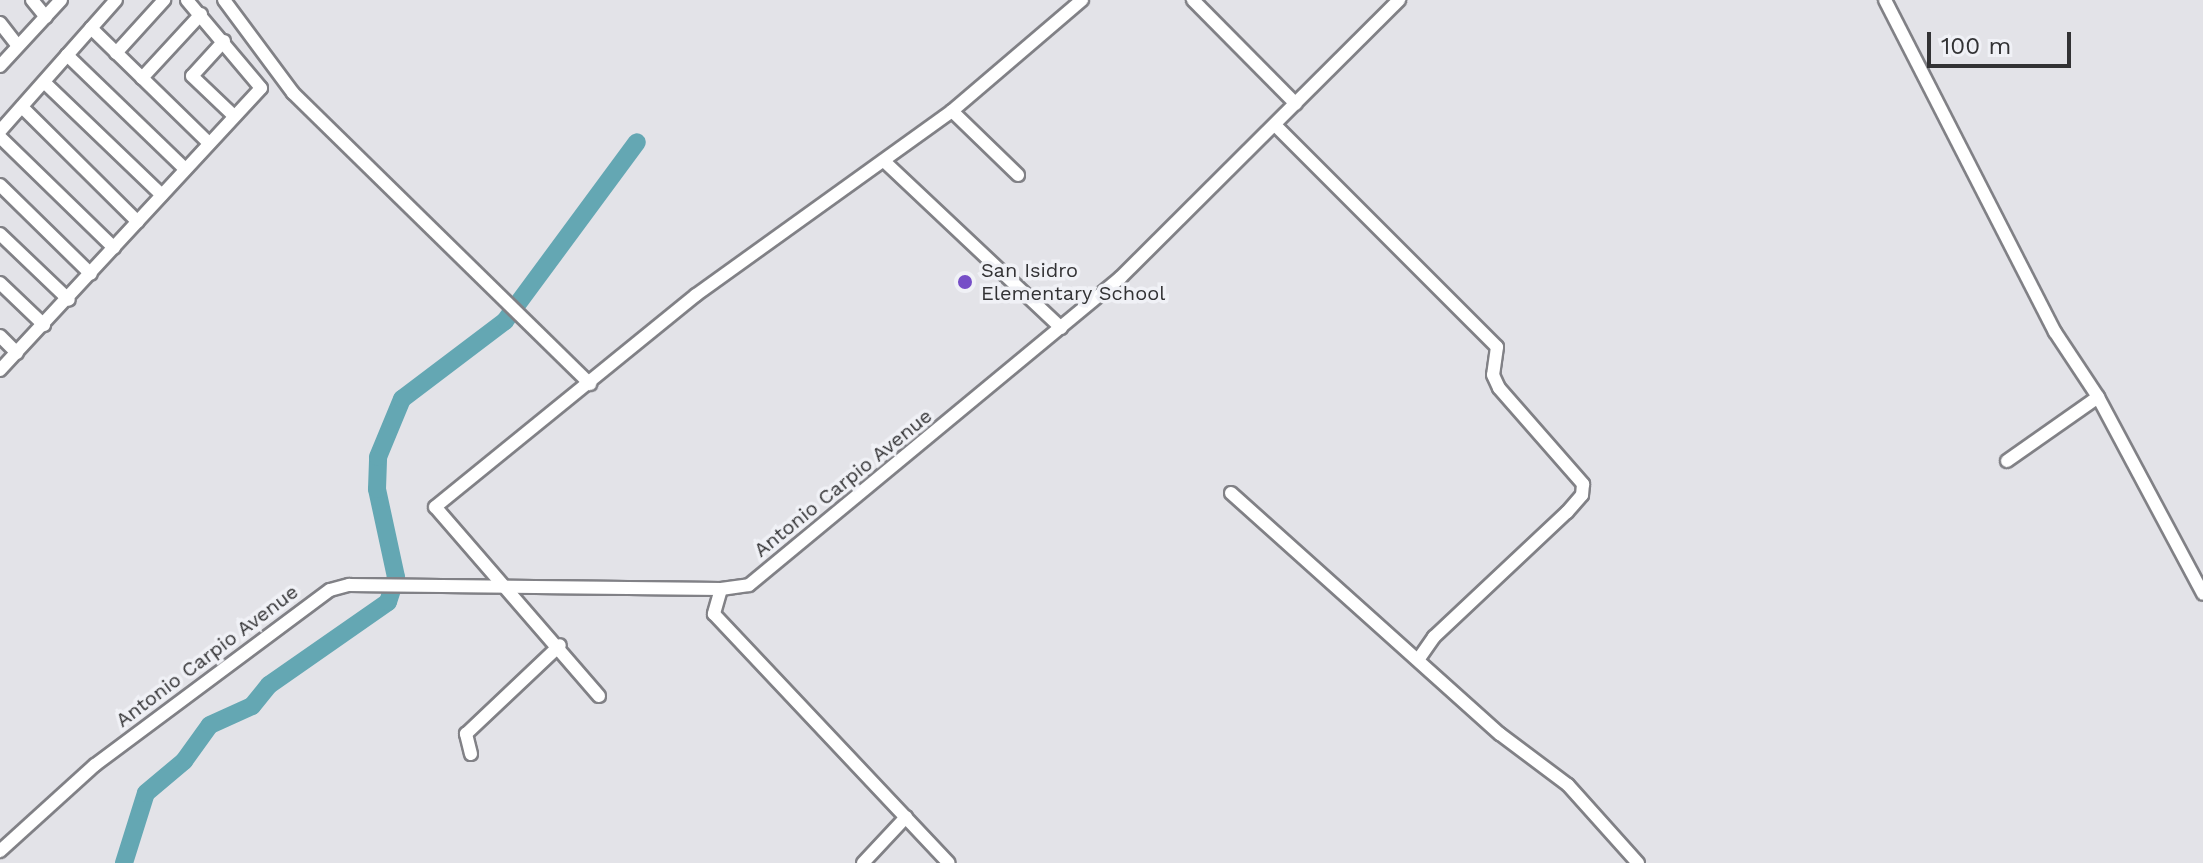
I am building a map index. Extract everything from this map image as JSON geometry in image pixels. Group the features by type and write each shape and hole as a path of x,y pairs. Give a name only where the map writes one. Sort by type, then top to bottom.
{"street":[{"path":"32,0 46,17"},
{"path":"0,66 61,0"},
{"path":"114,248 0,134 116,0"},
{"path":"116,53 164,0"},
{"path":"0,370 69,300 262,83 187,0"},
{"path":"224,0 293,93 590,384"},
{"path":"599,696 560,645 435,507 696,295 952,111 1082,0"},
{"path":"1193,0 1296,104"},
{"name":"Antonio Carpio Avenue","path":"0,851 95,765 330,590 371,587 721,589 749,585 791,554 1120,278 1399,0"},
{"path":"1885,0 2055,332 2098,397 2203,594"},
{"path":"142,78 201,14"},
{"path":"0,23 18,46"},
{"path":"91,28 209,143"},
{"path":"224,41 192,76 234,116"},
{"path":"67,55 185,169"},
{"path":"44,82 162,195"},
{"path":"22,107 138,222"},
{"path":"952,111 1018,175"},
{"path":"1275,125 1497,347 1493,375 1499,388 1583,484 1582,495 1567,512 1434,637 1418,660"},
{"path":"885,162 1061,328"},
{"path":"0,185 91,274"},
{"path":"0,234 69,300"},
{"path":"0,283 44,325"},
{"path":"0,336 17,353"},
{"path":"2007,461 2098,397"},
{"path":"1231,493 1500,734 1568,785 1638,863"},
{"path":"721,589 714,614 949,863"},
{"path":"471,754 466,734 560,645"},
{"path":"863,863 906,817"}],"waterway":[{"path":"124,863 146,793 184,761 210,725 252,706 269,685 388,602 396,577 377,489 378,457 402,399 505,321 637,142"}],"place":[{"name":"San Isidro Elementary School","path":"965,282"}]}
